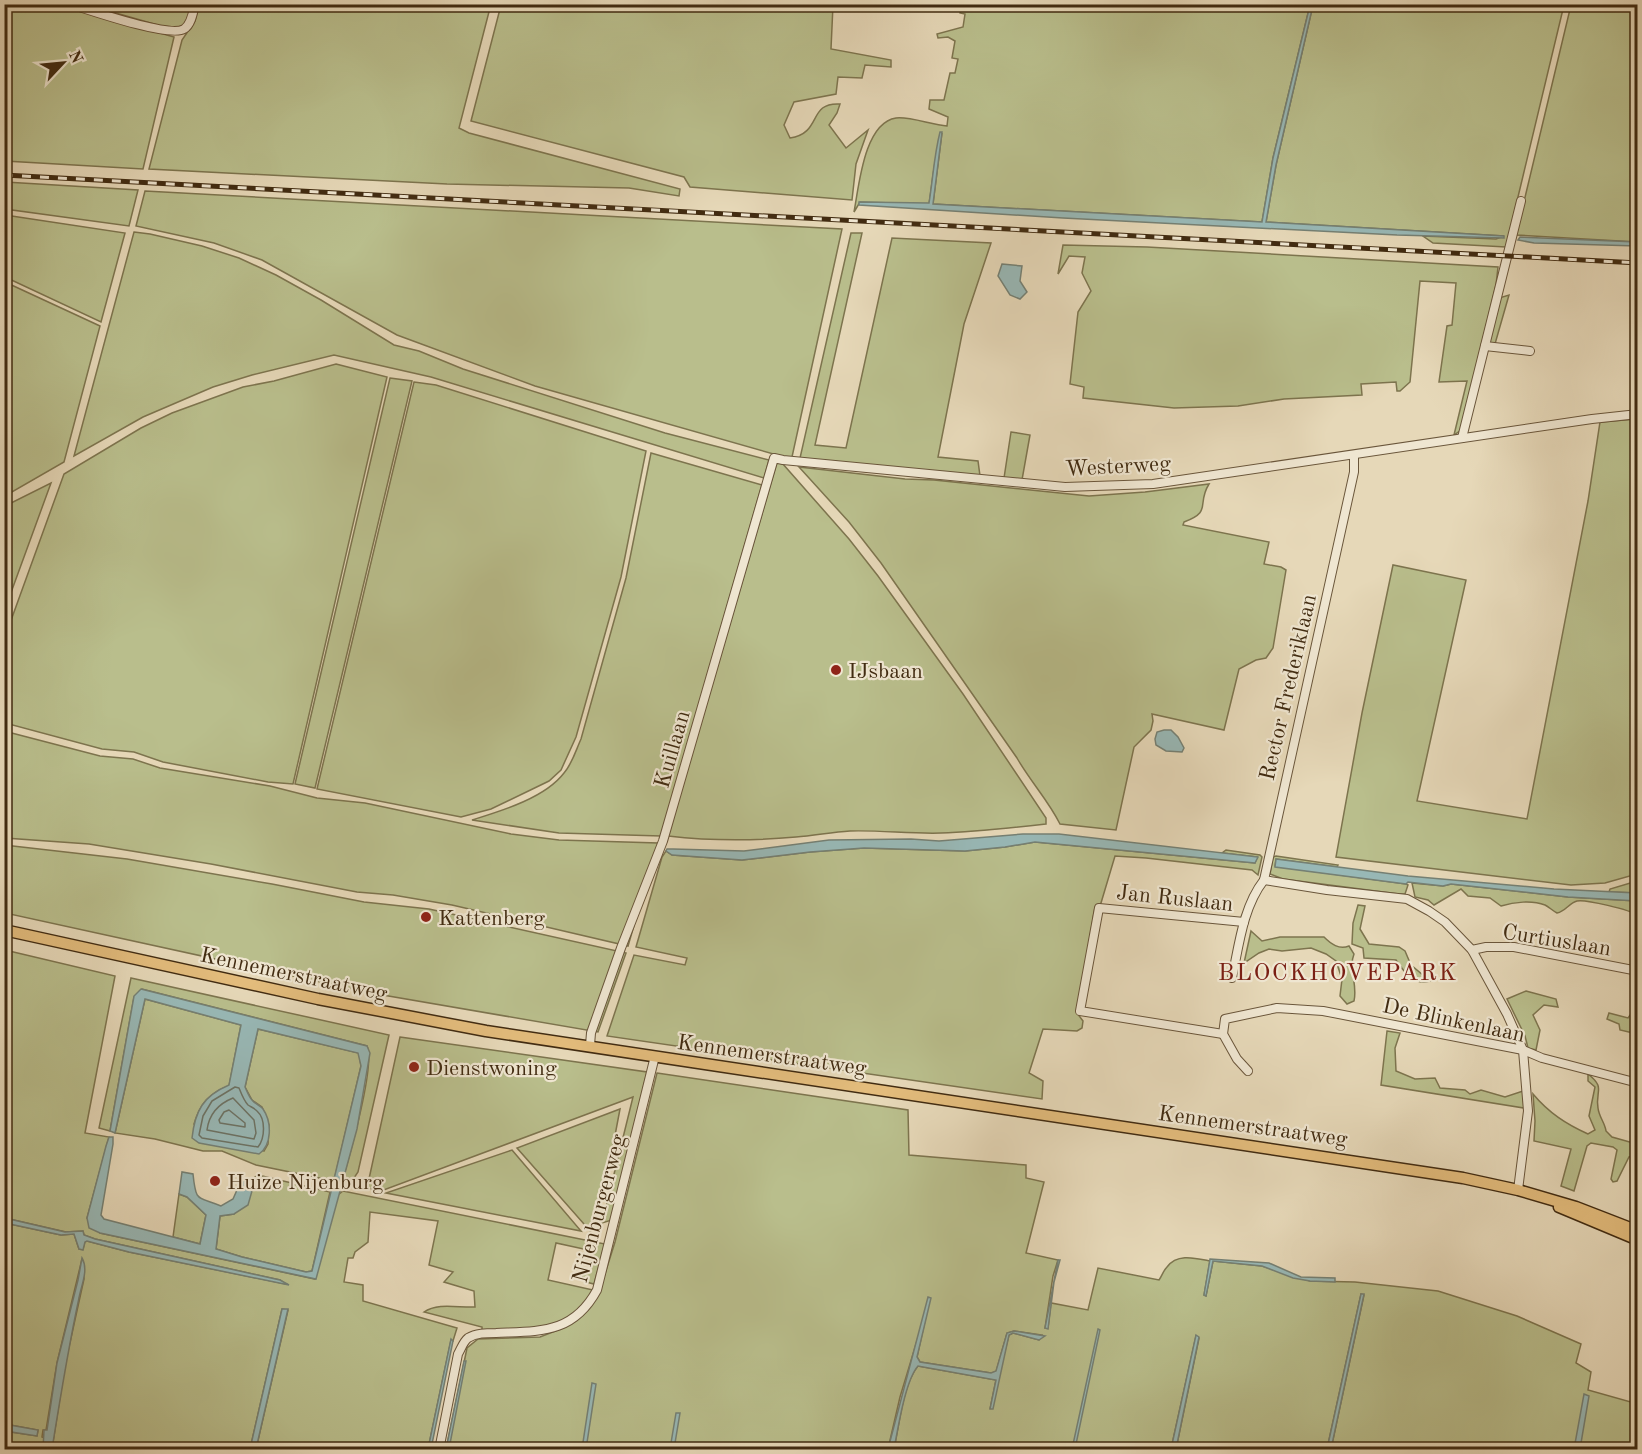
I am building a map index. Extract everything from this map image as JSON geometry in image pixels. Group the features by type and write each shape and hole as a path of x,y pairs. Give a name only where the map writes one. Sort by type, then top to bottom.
{"main road":[{"name":"Kennemerstraatweg","path":"4,930 327,1000 486,1031 1466,1178 1576,1207 1638,1231"},
{"name":"Kennemerstraatweg","path":"1538,1196 1576,1215 1638,1240"}],"street":[{"path":"70,4 164,32 180,31 186,28 195,4"},
{"path":"1462,438 1521,201"},
{"path":"1485,346 1530,351"},
{"name":"Westerweg","path":"774,458 1065,487 1153,484 1638,414"},
{"name":"Rector Frederiklaan","path":"1232,978 1244,922 1257,890 1264,880 1354,472 1354,456"},
{"name":"Kuillaan","path":"590,1046 591,1033 621,948 663,842 774,458"},
{"path":"1264,880 1407,899 1429,910 1445,922 1472,951 1507,1014 1523,1050 1528,1111 1518,1190"},
{"name":"Jan Ruslaan","path":"1223,1034 1080,1011 1099,908 1244,922"},
{"name":"Curtiuslaan","path":"1472,951 1486,947 1514,947 1638,971"},
{"name":"De Blinkenlaan","path":"1223,1034 1225,1019 1276,1008 1323,1011 1523,1050 1542,1058 1638,1083"},
{"path":"1223,1034 1237,1059 1248,1071"},
{"name":"Nijenburgerweg","path":"439,1449 458,1354 466,1340 483,1334 557,1328 579,1314 597,1290 654,1056"}],"green space":[{"path":"491,4 459,128 469,133 680,189 679,196 629,188 447,184 149,169 182,40 195,21 199,5"},
{"path":"4,5 61,5 174,37 143,169 5,161"},
{"path":"88,5 192,5 189,16 181,28 161,26"},
{"path":"501,5 833,5 831,49 891,60 891,67 865,65 862,78 838,77 836,94 794,102 784,125 790,138 800,135 812,125 823,108 840,104 829,125 846,148 868,130 856,164 852,200 690,187 684,177 471,121"},
{"path":"961,5 1310,5 1273,158 1262,222 933,204 942,133 935,159 929,204 860,202 854,212 865,157 870,143 885,122 901,118 947,126 948,117 929,109 930,100 944,100 950,73 955,73 958,59 952,58 955,41 948,37 938,38 937,34 963,27 965,14 960,13"},
{"path":"1313,5 1564,5 1506,247 1433,243 1423,236 1496,239 1504,236 1266,222 1276,165"},
{"path":"1571,5 1637,5 1637,242 1516,235"},
{"path":"5,182 138,190 129,226 5,209"},
{"path":"145,191 842,229 792,457 784,457 535,386 397,335 262,260 214,243 136,226"},
{"path":"5,215 125,233 101,322 5,277"},
{"path":"134,232 202,246 239,258 321,300 394,345 419,351 463,369 665,433 769,460 764,478 431,377 334,355 213,387 143,417 74,456"},
{"path":"851,233 862,233 815,445 846,448 892,238 991,243 964,324 938,457 978,461 980,476 800,458"},
{"path":"1063,245 1147,247 1498,267 1496,285 1461,430 1454,435 1467,381 1439,382 1447,326 1452,325 1456,283 1420,281 1410,382 1400,391 1397,391 1396,382 1361,384 1362,395 1284,399 1238,406 1174,408 1083,398 1084,387 1070,384 1078,312 1091,291 1082,273 1085,257 1069,256 1058,274"},
{"path":"5,282 100,326 64,462 5,496"},
{"path":"1509,295 1495,344 1488,343 1499,298"},
{"path":"336,364 387,377 293,784 268,782 163,762 134,752 102,749 5,723 5,637 64,474 141,428 172,413 243,387"},
{"path":"390,378 412,381 315,788 295,784"},
{"path":"414,382 436,385 646,451 621,577 576,737 561,770 549,781 491,809 461,817 317,789"},
{"path":"1637,419 1637,874 1605,883 1571,885 1336,857 1362,713 1393,565 1466,580 1417,801 1527,819 1588,501 1600,422"},
{"path":"1011,432 1030,435 1022,480 1004,478"},
{"path":"651,453 762,485 661,836 559,833 472,820 509,808 546,790 556,782 572,761 581,739 626,578"},
{"name":"IJsbaan","path":"777,462 782,463 849,539 878,576 963,694 1046,818 1046,824 994,830 930,833 850,831 748,840 668,836"},
{"path":"799,467 1089,496 1209,484 1205,491 1201,511 1183,525 1269,542 1264,564 1286,570 1273,648 1266,658 1256,660 1239,669 1224,730 1152,714 1151,730 1134,747 1116,830 1060,824 1017,758 881,563 849,522"},
{"path":"51,483 5,609 5,506"},
{"path":"4,731 100,756 133,759 160,768 270,786 317,798 365,803 511,834 559,840 658,843 628,946 452,905 393,895 357,892 211,864 89,844 5,838"},
{"path":"1035,842 1255,863 1257,857 1222,853 1226,850 1262,857 1258,875 1252,870 1115,856 1101,903 1095,907 1077,1013 1083,1021 1082,1028 1077,1031 1043,1029 1029,1073 1043,1081 1042,1099 607,1036 634,955 685,965 687,958 636,947 662,857 666,851 672,855 742,860 864,848 965,851"},
{"path":"4,845 127,859 364,902 429,909 626,953 598,1032 371,993 5,913"},
{"path":"1273,857 1338,865 1337,867 1276,859 1275,866 1408,885 1405,894 1399,894 1283,879 1270,874"},
{"path":"1637,881 1637,893 1609,892 1610,889"},
{"path":"1412,883 1443,886 1451,884 1568,897 1637,901 1637,915 1598,903 1582,901 1574,902 1557,913 1545,905 1534,902 1501,906 1490,898 1468,896 1461,889 1434,905 1428,900 1415,897"},
{"path":"1358,905 1365,906 1360,929 1369,944 1399,947 1405,951 1411,965 1430,981 1414,980 1396,960 1364,958 1363,948 1352,944 1353,923"},
{"path":"1251,931 1262,941 1280,937 1324,937 1335,946 1349,946 1354,954 1352,965 1354,1001 1347,1004 1340,996 1342,979 1336,961 1311,948 1282,951 1269,949 1244,963"},
{"path":"5,950 115,976 85,1133 109,1137 87,1218 100,1233 315,1279 338,1195 343,1191 605,1244 594,1284 586,1282 580,1273 589,1270 593,1251 556,1243 548,1280 593,1290 584,1305 573,1315 545,1327 530,1329 482,1331 482,1327 424,1312 442,1306 475,1307 474,1291 444,1282 453,1272 429,1265 438,1221 370,1212 368,1242 355,1252 353,1258 348,1258 344,1282 363,1285 363,1301 457,1328 453,1341 451,1340 428,1449 256,1449 288,1310 282,1309 250,1449 52,1449 65,1365 84,1279 82,1259 57,1363 46,1430 43,1430 42,1437 45,1438 43,1449 5,1449 4,1431 37,1436 38,1430 5,1424 5,1223 61,1235 74,1234 79,1249 83,1249 87,1241 129,1252 286,1284 280,1280 95,1239 84,1235 83,1231 66,1232 5,1218"},
{"path":"131,978 389,1035 358,1172 354,1178 342,1182 365,1091 369,1057 367,1046 142,989 134,997 110,1131 99,1128"},
{"path":"1526,991 1556,999 1558,1007 1544,1005 1533,1015 1540,1030 1536,1050 1528,1048 1525,1036 1507,999"},
{"path":"145,999 241,1025 229,1086 206,1100 194,1124 264,1151 268,1144 269,1125 262,1107 252,1100 245,1087 258,1029 359,1053 361,1066 334,1181 256,1165 222,1151 203,1151 155,1139 115,1133"},
{"path":"1609,1013 1628,1018 1631,1014 1637,1016 1637,1037 1633,1033 1620,1030 1619,1024 1607,1019"},
{"path":"1387,1031 1400,1033 1395,1048 1396,1071 1415,1079 1435,1078 1440,1088 1465,1090 1470,1094 1481,1090 1505,1097 1523,1091 1524,1108 1381,1085"},
{"path":"400,1037 647,1072 612,1220 602,1223 633,1097 381,1191 367,1188"},
{"path":"657,1073 908,1110 909,1155 1026,1165 1026,1178 1044,1182 1026,1253 1058,1260 1053,1276 1045,1328 1048,1328 1051,1303 1088,1310 1098,1268 1159,1280 1171,1263 1181,1258 1210,1261 1204,1295 1206,1296 1213,1261 1262,1266 1310,1281 1355,1282 1438,1291 1517,1316 1581,1344 1576,1363 1591,1372 1588,1390 1638,1404 1637,1449 1331,1449 1364,1295 1361,1294 1327,1449 1176,1449 1199,1338 1196,1336 1171,1449 894,1449 905,1394 918,1366 996,1380 990,1409 1009,1335 1013,1333 1039,1340 1042,1335 1014,1331 1007,1333 996,1372 920,1362 917,1357 930,1298 900,1397 888,1449 446,1450 467,1348 478,1339 540,1337 566,1327 604,1277 615,1242"},
{"path":"1588,1074 1598,1086 1598,1108 1606,1131 1612,1137 1637,1144 1637,1157 1629,1157 1617,1181 1613,1182 1611,1179 1617,1150 1613,1147 1591,1143 1587,1146 1574,1191 1561,1186 1571,1149 1534,1141 1533,1094 1558,1117 1588,1134 1595,1130 1589,1116 1595,1087 1588,1081"},
{"path":"620,1109 613,1146 591,1232 517,1148"},
{"path":"512,1150 581,1231 386,1193"},
{"path":"258,1175 330,1192 312,1271 306,1272 216,1249 220,1216 234,1214 254,1184 249,1181"},
{"path":"179,1194 187,1197 206,1215 200,1244 173,1237"}],"water":[{"path":"1310,5 1313,5 1276,165 1266,222 1504,236 1504,238 1397,235 1063,218 859,205 859,202 929,203 936,149 940,132 942,132 933,204 1262,222 1273,158"},
{"path":"1520,237 1637,242 1637,246 1534,243 1518,240"},
{"path":"1002,264 1022,266 1020,281 1027,292 1020,299 1010,295 998,276"},
{"path":"1171,730 1178,737 1184,748 1182,752 1166,751 1156,745 1157,732"},
{"path":"1023,834 1059,834 1258,857 1255,863 1035,842 965,851 864,848 742,860 672,855 666,851 673,849 744,851 829,840 939,841"},
{"path":"1276,859 1408,876 1554,889 1637,893 1637,901 1568,897 1451,884 1443,886 1408,882 1406,884 1275,867"},
{"path":"141,989 367,1046 370,1053 357,1129 316,1279 100,1233 89,1228 87,1218 106,1146 109,1137 113,1137 101,1215 104,1219 200,1244 206,1215 187,1197 179,1194 182,1172 193,1174 195,1190 199,1197 221,1206 233,1199 241,1181 245,1180 254,1184 248,1205 234,1214 220,1216 216,1249 306,1272 312,1271 361,1066 358,1053 258,1029 245,1087 251,1099 266,1114 269,1133 266,1145 259,1154 199,1143 192,1138 195,1120 207,1099 229,1085 241,1025 145,999 115,1133 110,1131 134,996"},
{"path":"5,1218 65,1232 83,1231 84,1235 95,1239 280,1280 289,1285 129,1252 87,1241 83,1250 79,1249 74,1234 61,1235 5,1223"},
{"path":"82,1258 85,1268 84,1278 52,1449 43,1449 44,1430 47,1430 57,1363"},
{"path":"1210,1259 1269,1263 1301,1277 1335,1278 1335,1282 1293,1278 1262,1266 1213,1261 1206,1296 1204,1295"},
{"path":"1058,1260 1060,1260 1054,1282 1048,1329 1045,1328"},
{"path":"1361,1294 1364,1294 1331,1449 1327,1449"},
{"path":"928,1297 931,1298 917,1357 920,1362 991,1373 996,1371 1007,1333 1014,1331 1045,1336 1039,1340 1013,1333 1009,1335 993,1409 990,1409 996,1380 918,1366 909,1382 894,1449 888,1449"},
{"path":"282,1309 288,1309 256,1449 250,1449"},
{"path":"1098,1329 1100,1330 1075,1449 1072,1449"},
{"path":"1196,1335 1199,1337 1176,1449 1171,1449"},
{"path":"451,1339 453,1341 431,1449 428,1449"},
{"path":"464,1361 466,1361 449,1449 446,1449"},
{"path":"592,1383 596,1384 586,1449 582,1449"},
{"path":"1584,1394 1589,1396 1580,1449 1574,1449"},
{"path":"676,1413 680,1413 674,1449 670,1449"},
{"path":"4,1424 38,1430 37,1436 5,1431"}],"railway":[{"path":"4,175 1638,263"}],"place":[{"name":"IJsbaan","path":"836,670"},
{"name":"Kattenberg","path":"426,917"},
{"name":"Dienstwoning","path":"414,1067"},
{"name":"Huize Nijenburg","path":"215,1181"}],"district":[{"name":"BLOCKHOVEPARK","path":"1338,972"}]}
